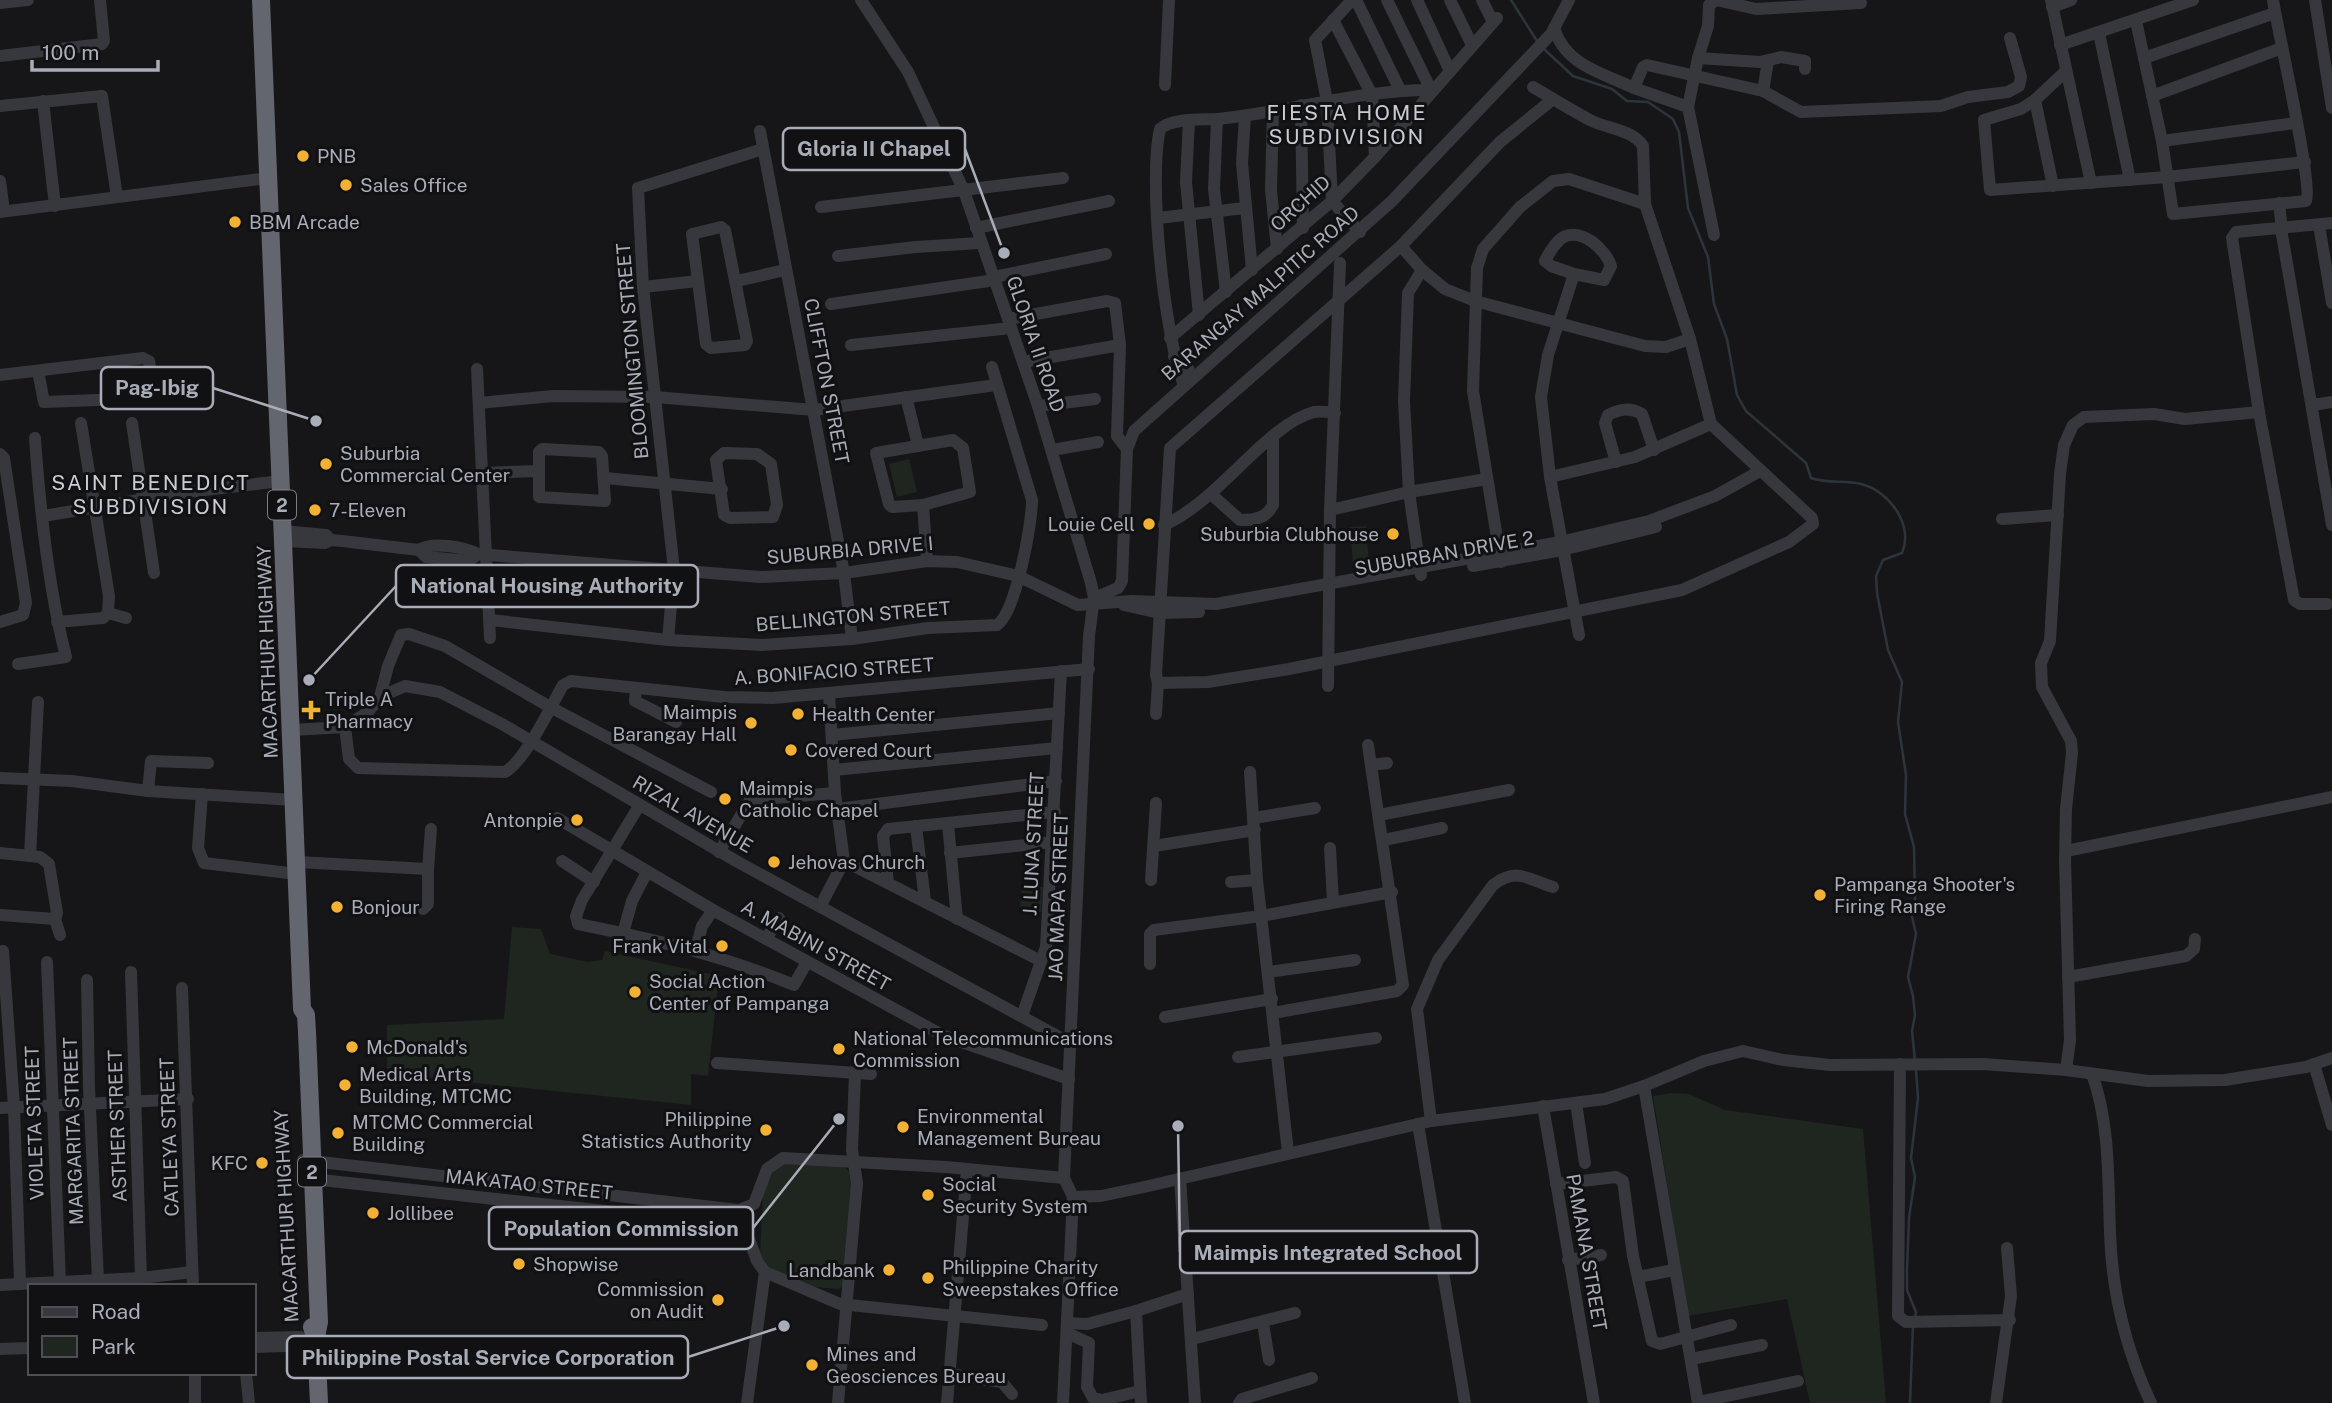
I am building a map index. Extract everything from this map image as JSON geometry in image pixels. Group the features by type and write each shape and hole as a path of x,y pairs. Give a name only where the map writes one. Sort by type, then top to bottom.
{"highway":[{"name":"MACARTHUR HIGHWAY","path":"261,0 302,1009 306,1015 307,1161 319,1322 316,1341 319,1403"}],"street":[{"path":"0,3 29,0"},
{"path":"0,56 102,44 104,41 100,0"},
{"name":"GLORIA II ROAD","path":"861,0 908,72 964,191 979,243 1010,323 1052,450 1093,602"},
{"path":"1165,85 1169,0"},
{"path":"1360,232 1332,201 1327,101 1315,38 1354,0 1400,90"},
{"path":"1189,382 1174,356 1170,338 1158,218 1160,129 1164,125 1245,116 1400,90 1431,91 1387,0"},
{"path":"1417,0 1449,69"},
{"path":"1450,0 1472,45"},
{"name":"ORCHID","path":"1170,338 1303,228 1375,157 1449,69 1495,20 1482,0"},
{"name":"BARANGAY MALPITIC ROAD","path":"1093,602 1118,588 1122,581 1127,449 1129,440 1143,421 1360,232 1539,47 1552,31 1569,0"},
{"path":"1714,235 1688,107 1692,75 1708,26 1709,5 1716,0 1746,9 1861,3"},
{"path":"2071,0 2051,3 2091,183"},
{"path":"2060,45 2193,0"},
{"path":"2315,0 2332,108"},
{"path":"2136,21 2175,216 2306,201 2309,198 2305,162 2295,123 2274,6 2144,58"},
{"path":"1333,20 1372,95 1375,157"},
{"path":"1552,31 1559,45 1575,60 1634,88 1688,107"},
{"path":"2099,33 2130,180"},
{"path":"1634,88 1647,65 1763,91 1801,112 1941,106 1968,97 2008,92 2019,86 2021,77 2010,38"},
{"path":"2152,96 2282,48"},
{"path":"1699,58 1768,61 1781,57 1805,61 1805,69"},
{"path":"1763,91 1768,61"},
{"path":"2066,71 2035,100 2021,109 1986,118 1983,122 1988,188 1993,191 2167,177 2305,162"},
{"path":"1157,679 1208,682 1682,590 1789,542 1810,530 1814,524 1812,518 1711,424 1690,339 1646,204 1643,146 1640,141 1634,136 1593,122 1533,87"},
{"path":"0,106 96,95 104,100 117,197"},
{"path":"1156,714 1159,608 1170,448 1401,246 1500,142 1553,99"},
{"path":"2035,100 2053,186"},
{"path":"43,101 55,206"},
{"path":"1301,105 1303,228"},
{"path":"1273,110 1271,190 1277,249"},
{"path":"1245,116 1242,163 1252,270"},
{"path":"1217,119 1216,212 1226,292"},
{"path":"1189,121 1186,182 1199,315"},
{"path":"2162,141 2295,123"},
{"name":"CLIFFTON STREET","path":"760,131 844,573 852,639"},
{"name":"BLOOMINGTON STREET","path":"668,640 674,570 643,287 639,187 763,149"},
{"path":"0,181 2,211 268,178"},
{"path":"821,207 1063,178"},
{"path":"1500,557 1474,391 1477,268 1483,249 1520,207 1553,181 1569,179 1646,204"},
{"path":"976,228 1109,201"},
{"path":"2280,203 2281,225 2332,525"},
{"path":"1158,218 1245,208"},
{"path":"2327,604 2301,604 2294,600 2259,412 2231,238 2236,232 2281,225 2326,224 2332,303"},
{"path":"721,227 726,230 737,281 746,344 711,348 706,344 692,234 721,227"},
{"path":"1570,235 1596,244 1608,257 1611,266 1604,280 1574,274 1545,261 1562,238 1570,235"},
{"path":"838,256 979,243"},
{"path":"1401,246 1422,270 1445,289 1475,301 1645,346 1666,347 1690,339"},
{"path":"831,304 994,278 1106,254"},
{"path":"1328,686 1330,510 1340,263"},
{"path":"737,281 785,270"},
{"path":"1421,572 1409,492 1404,401 1408,293 1422,270"},
{"path":"1574,274 1548,355 1541,397 1550,477 1578,635"},
{"path":"643,287 698,281"},
{"path":"851,345 1010,323 1112,300 1118,307 1120,345 1117,436 1127,449"},
{"path":"1023,362 1120,345"},
{"path":"0,375 143,358 149,361 154,393 150,398 44,402 41,400 38,371"},
{"path":"992,367 1032,500 1032,516 1018,576"},
{"path":"477,369 483,473 483,554 491,620 490,638"},
{"path":"480,403 553,396 655,397 814,410 996,385"},
{"path":"906,397 918,445"},
{"path":"1038,406 1095,399"},
{"path":"2313,405 2332,402"},
{"path":"1616,462 1605,423 1608,415 1615,412 1625,409 1642,414 1654,450"},
{"path":"1164,525 1212,495 1293,422 1314,412 1335,413"},
{"path":"2066,1070 2070,1047 2066,851 2071,741 2043,691 2041,663 2050,641 2064,445 2070,430 2084,417 2154,414 2185,419 2259,412"},
{"path":"132,422 154,573"},
{"path":"57,622 103,618 108,612 109,596 80,423"},
{"path":"1550,477 1654,450 1711,424"},
{"path":"18,664 64,660 66,657 57,622 36,438"},
{"path":"1212,495 1240,520 1260,518 1268,513 1272,505 1273,438"},
{"path":"953,440 959,443 963,448 972,488 967,495 923,505 892,507 889,504 875,455 877,452 918,445 953,440"},
{"path":"1052,450 1098,442"},
{"path":"542,449 595,450 602,456 605,478 607,498 602,503 541,499 538,494 538,452 542,449"},
{"path":"720,455 761,456 771,464 777,512 773,517 727,517 723,510 722,489 716,460 720,455"},
{"path":"0,622 23,615 26,603 2,456"},
{"path":"483,473 539,471"},
{"name":"SUBURBAN DRIVE 2","path":"1093,602 1159,608 1216,604 1329,590 1561,546 1649,521 1716,496 1763,474"},
{"path":"605,478 722,489"},
{"path":"1330,510 1409,492 1487,479"},
{"path":"43,516 281,481"},
{"path":"923,505 927,561"},
{"path":"2002,519 2058,515"},
{"name":"SUBURBIA DRIVE I","path":"283,536 325,543 331,540 419,550 425,546 446,547 468,549 483,554 760,577 844,573 927,561 957,562 1018,576 1077,605 1093,602"},
{"name":"BELLINGTON STREET","path":"491,620 668,640 762,645 852,639 928,628 997,625 1005,618 1018,576"},
{"name":"JAO MAPA STREET","path":"1073,1197 1064,1178 1093,602"},
{"path":"108,612 126,618"},
{"path":"380,697 388,666 405,634 445,646 550,707 711,792"},
{"name":"A. BONIFACIO STREET","path":"345,727 349,758 358,768 505,772 511,768 530,741 566,682 724,697 829,694 1089,669"},
{"name":"J. LUNA STREET","path":"1022,1016 1046,947 1061,671"},
{"name":"RIZAL AVENUE","path":"345,727 368,712 380,697 405,686 440,692 530,741 719,852 821,905 1072,1044"},
{"path":"636,689 635,701 677,722"},
{"path":"821,905 844,861 835,793 829,694"},
{"path":"30,856 38,702"},
{"path":"832,734 1059,713"},
{"path":"292,730 345,727"},
{"path":"1273,1013 1400,990 1404,981 1368,745"},
{"path":"834,770 1056,748"},
{"path":"148,791 151,761 208,763"},
{"path":"1372,765 1387,764"},
{"path":"1250,772 1257,880 1288,1152"},
{"path":"0,778 72,781 148,791 294,800"},
{"path":"838,809 1056,781"},
{"path":"1379,815 1509,790"},
{"path":"719,852 750,800 835,793"},
{"path":"202,794 198,848 204,863 297,868 428,869"},
{"path":"2066,851 2332,797"},
{"path":"1151,880 1156,803"},
{"path":"639,806 582,900 576,916 578,924 696,949 740,962 794,985 807,962"},
{"path":"1154,846 1315,808"},
{"path":"888,883 884,832 892,828 1055,812"},
{"name":"A. MABINI STREET","path":"558,818 713,910 944,1036 1069,1080"},
{"path":"948,824 957,919"},
{"path":"916,826 925,901"},
{"path":"1384,840 1442,828"},
{"path":"423,909 428,904 431,829"},
{"path":"950,853 1053,842"},
{"path":"1330,848 1333,901"},
{"path":"0,853 45,859 53,880 55,919 60,934"},
{"path":"844,861 1041,961"},
{"path":"562,862 594,882"},
{"path":"623,933 632,901 647,872"},
{"path":"1465,1403 1424,1123 1417,1009 1438,960 1493,885 1505,876 1520,875 1553,887"},
{"path":"1231,882 1257,880"},
{"path":"1150,964 1150,934 1154,930 1261,916 1392,892"},
{"path":"696,949 702,926 713,910"},
{"path":"0,915 55,919"},
{"path":"766,939 779,918"},
{"path":"2068,977 2186,956 2194,949 2195,939"},
{"path":"3,951 14,1107 20,1283"},
{"path":"1268,972 1355,960"},
{"name":"VIOLETA STREET","path":"47,962 60,1282"},
{"name":"ASTHER STREET","path":"131,972 141,1278"},
{"name":"MARGARITA STREET","path":"87,980 98,1280"},
{"name":"CATLEYA STREET","path":"182,988 193,1284"},
{"path":"1165,1017 1272,999"},
{"path":"1238,1057 1376,1038"},
{"path":"1063,1403 1073,1197 1101,1196 1424,1123 1605,1099 1704,1061 1743,1051 1783,1060 1830,1065 1983,1064 2066,1070 2148,1082 2236,1078 2314,1064 2332,1058"},
{"path":"717,1063 871,1074"},
{"path":"1903,1063 1898,1316 1911,1322 2010,1320"},
{"path":"2314,1064 2332,1125"},
{"path":"838,1403 857,1182 855,1074"},
{"path":"2092,1074 2099,1092 2105,1138 2110,1235 2124,1337 2151,1403"},
{"path":"1644,1086 1698,1402 1798,1381"},
{"path":"0,1108 91,1106 188,1099"},
{"path":"1576,1103 1585,1163"},
{"name":"PAMANA STREET","path":"1543,1106 1594,1403"},
{"name":"MAKATAO STREET","path":"307,1161 739,1210 750,1208 754,1204 767,1169 776,1160 792,1158 855,1162"},
{"path":"855,1162 1064,1178"},
{"path":"947,1403 967,1169"},
{"path":"1181,1178 1195,1403"},
{"path":"1556,1184 1620,1178 1652,1341 1660,1344 1731,1325"},
{"name":"MAKATAO STREET","path":"308,1179 733,1225 748,1236 757,1261 765,1272"},
{"path":"461,1197 463,1179"},
{"path":"1996,1403 2010,1320 2012,1287 2007,1248"},
{"path":"1568,1260 1592,1259 1601,1255"},
{"path":"1638,1277 1674,1270"},
{"path":"0,1284 141,1278 192,1272"},
{"path":"747,1403 765,1272 848,1307 1042,1325"},
{"path":"1067,1328 1136,1311 1188,1294"},
{"path":"1067,1328 1089,1343 1087,1387 1093,1398 1102,1400 1141,1397 1136,1311"},
{"path":"1192,1339 1295,1313"},
{"path":"1263,1323 1269,1360"},
{"path":"256,1338 316,1341"},
{"path":"256,1347 316,1341"},
{"path":"1691,1359 1762,1345"},
{"path":"0,1349 28,1348"},
{"path":"0,1355 28,1354"},
{"path":"950,1374 1002,1382 1012,1394"},
{"path":"195,1375 195,1403"},
{"path":"246,1375 248,1403"},
{"path":"1239,1403 1242,1399 1312,1378"}],"green space":[{"path":"909,459 917,492 897,497 889,464"},
{"path":"1366,526 1369,563 1353,564 1350,527"},
{"path":"1022,885 1043,887 1041,912 1020,910"},
{"name":"Social Action Center of Pampanga","path":"512,927 541,929 550,954 588,962 602,960 605,951 719,976 708,1076 691,1074 691,1105 387,1074 387,1025 504,1019"},
{"path":"1689,1094 1725,1110 1863,1129 1886,1403 1810,1403 1787,1299 1688,1316 1653,1096"},
{"path":"786,1162 844,1167 854,1176 843,1286 839,1289 815,1287 772,1272 760,1256 763,1193 769,1174"}],"waterway":[{"path":"1511,0 1537,41"},
{"path":"1544,49 1573,76 1612,89 1627,101 1648,102 1673,119 1679,132 1688,208 1708,257 1714,304 1727,339 1737,395 1746,411 1806,463 1811,478 1855,483 1872,488 1890,502 1902,521 1905,532 1902,553 1883,560 1876,576 1888,650 1902,682 1898,722 1906,775 1905,814 1914,847 1915,900 1911,912 1916,934 1908,977 1915,1015 1912,1031 1915,1060"},
{"path":"1915,1319 1916,1312 1907,1290 1907,1270 1909,1218 1915,1177 1911,1158 1918,1098 1916,1070"},
{"path":"1910,1403 1913,1325"}],"place":[{"name":"PNB","path":"303,156"},
{"name":"Sales Office","path":"346,185"},
{"name":"BBM Arcade","path":"235,222"},
{"name":"Gloria II Chapel","path":"1004,253"},
{"name":"Pag-Ibig","path":"316,421"},
{"name":"Suburbia Commercial Center","path":"326,464"},
{"name":"7-Eleven","path":"315,510"},
{"name":"Louie Cell","path":"1149,524"},
{"name":"Suburbia Clubhouse","path":"1393,534"},
{"name":"National Housing Authority","path":"309,680"},
{"name":"Triple A Pharmacy","path":"311,710"},
{"name":"Health Center","path":"798,714"},
{"name":"Maimpis Barangay Hall","path":"751,723"},
{"name":"Covered Court","path":"791,750"},
{"name":"Maimpis Catholic Chapel","path":"725,799"},
{"name":"Antonpie","path":"577,820"},
{"name":"Jehovas Church","path":"774,862"},
{"name":"Pampanga Shooter's Firing Range","path":"1820,895"},
{"name":"Bonjour","path":"337,907"},
{"name":"Frank Vital","path":"722,946"},
{"name":"Social Action Center of Pampanga","path":"635,992"},
{"name":"McDonald's","path":"352,1047"},
{"name":"National Telecommunications Commission","path":"839,1049"},
{"name":"Medical Arts Building, MTCMC","path":"345,1085"},
{"name":"Population Commission","path":"839,1119"},
{"name":"Maimpis Integrated School","path":"1178,1126"},
{"name":"Environmental Management Bureau","path":"903,1127"},
{"name":"Philippine Statistics Authority","path":"766,1130"},
{"name":"MTCMC Commercial Building","path":"338,1133"},
{"name":"KFC","path":"262,1163"},
{"name":"Social Security System","path":"928,1195"},
{"name":"Jollibee","path":"373,1213"},
{"name":"Shopwise","path":"519,1264"},
{"name":"Landbank","path":"889,1270"},
{"name":"Philippine Charity Sweepstakes Office","path":"928,1278"},
{"name":"Commission on Audit","path":"718,1300"},
{"name":"Philippine Postal Service Corporation","path":"784,1326"},
{"name":"Mines and Geosciences Bureau","path":"812,1365"}],"district":[{"name":"FIESTA HOME SUBDIVISION","path":"1347,124"},
{"name":"SAINT BENEDICT SUBDIVISION","path":"151,494"}]}
